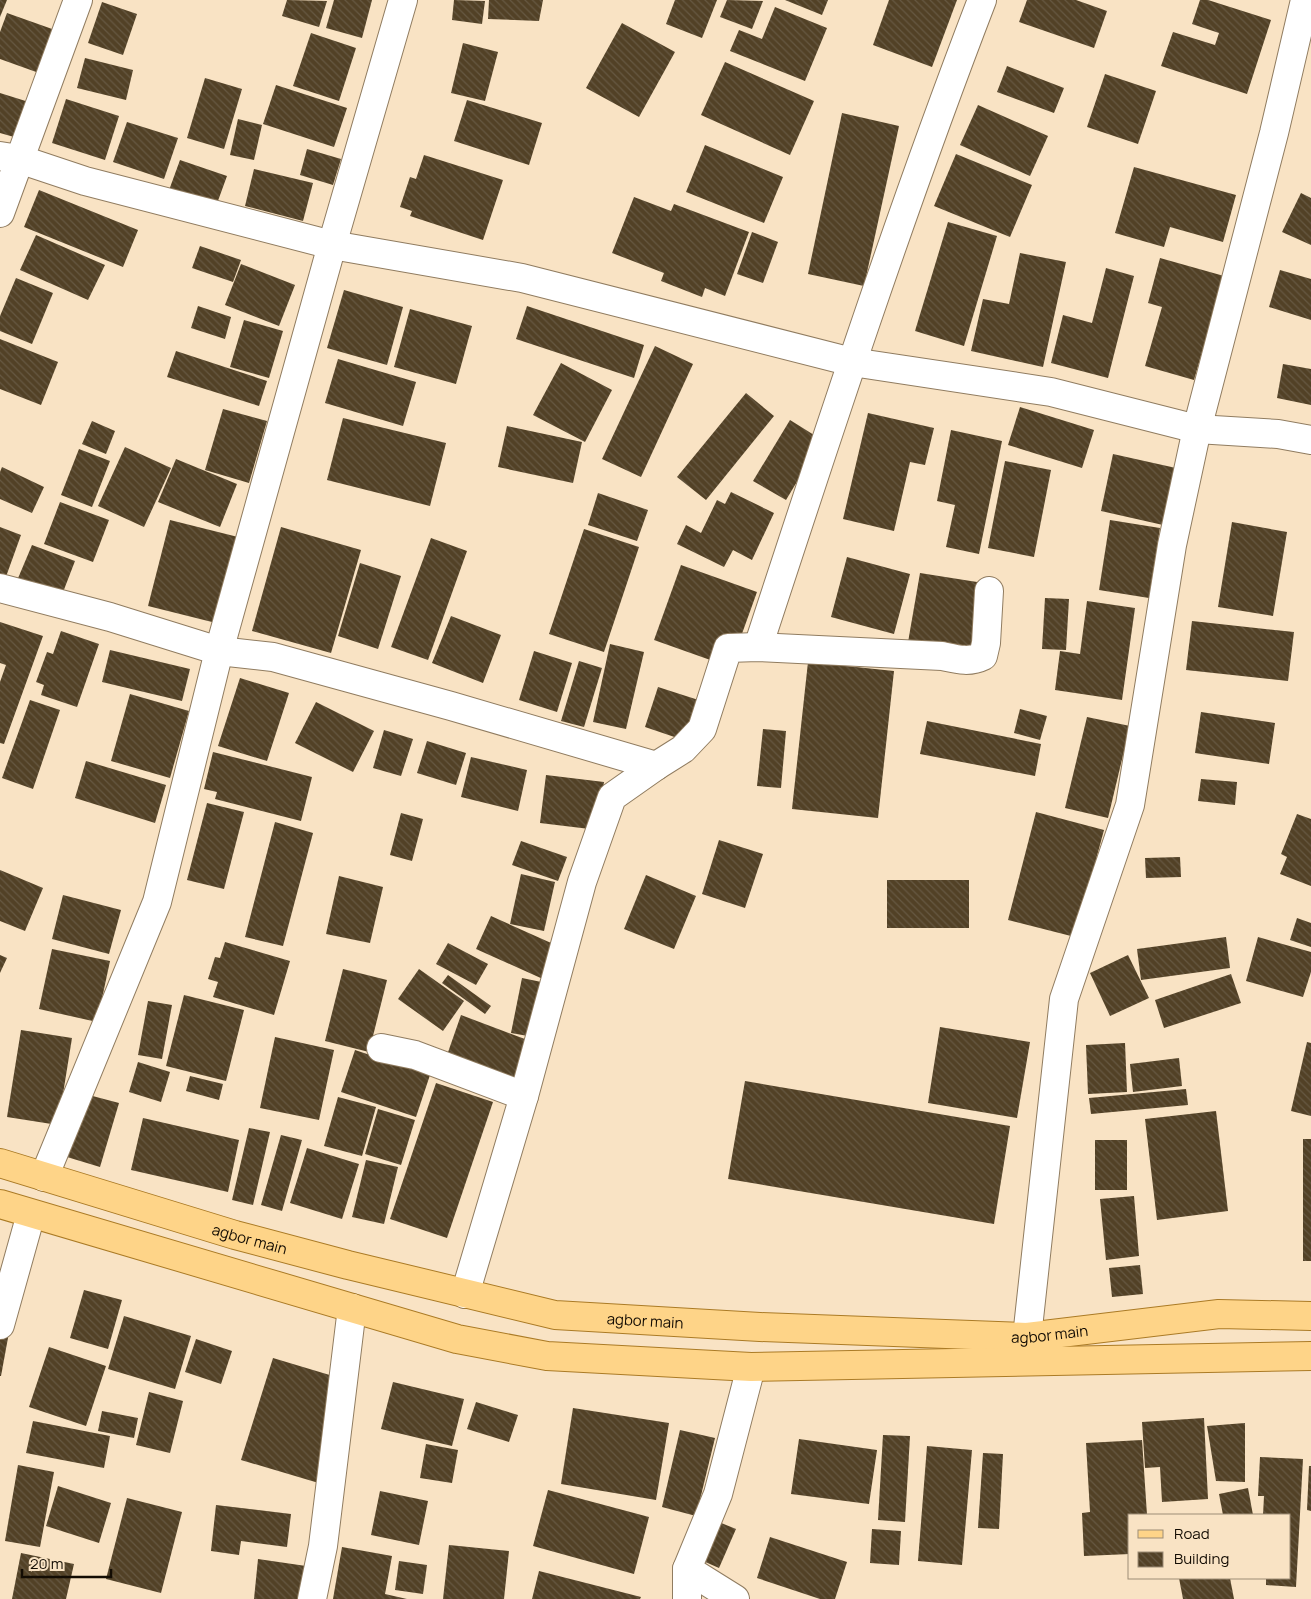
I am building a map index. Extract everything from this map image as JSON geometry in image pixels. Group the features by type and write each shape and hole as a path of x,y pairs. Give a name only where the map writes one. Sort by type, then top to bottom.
{"main road":[{"name":"agbor main","path":"0,1163 235,1235 555,1316 760,1327 1027,1336 1219,1314 1311,1316"},
{"name":"agbor main","path":"0,1204 457,1339 547,1356 751,1367 1311,1356"},
{"path":"1219,1314 1218,1340 1223,1357"}],"street":[{"path":"0,213 10,158 78,0"},
{"path":"44,1177 158,902 219,651 332,245 403,0"},
{"path":"758,647 852,362 941,107 982,0"},
{"path":"1027,1336 1064,999 1130,805 1172,545 1197,429 1274,132 1305,0"},
{"path":"10,158 85,180 332,245 522,278 852,362 1051,392 1197,429 1278,434 1311,440"},
{"path":"0,588 110,617 219,651 273,657 452,706 656,766"},
{"path":"465,1294 524,1096 582,882 612,797 656,766 683,750 702,729 728,648 758,647 942,656 975,660 983,656 986,643 989,591"},
{"path":"381,1048 415,1055 524,1096"},
{"path":"0,1325 31,1214"},
{"path":"312,1599 323,1546 352,1308"},
{"path":"687,1599 687,1569 718,1494 751,1367"},
{"path":"687,1569 735,1599"}],"building":[{"path":"0,0 7,0 0,17"},
{"path":"287,0 327,1 319,27 282,16"},
{"path":"334,0 372,0 362,38 326,28"},
{"path":"454,0 485,1 482,24 452,20"},
{"path":"489,0 543,0 539,21 488,19"},
{"path":"675,0 717,0 702,38 666,24"},
{"path":"727,0 763,1 752,29 720,17"},
{"path":"785,0 828,0 822,15"},
{"path":"889,0 957,0 932,67 873,45"},
{"path":"1027,0 1076,0 1107,11 1094,48 1019,22"},
{"path":"1200,0 1208,0 1271,20 1247,94 1161,66 1173,32 1215,45 1219,33 1192,24"},
{"path":"102,2 137,14 123,55 88,43"},
{"path":"775,7 827,28 805,81 730,51 739,30 762,39"},
{"path":"7,13 55,30 39,73 0,59 0,32"},
{"path":"622,23 675,52 639,117 586,88"},
{"path":"311,33 356,48 339,101 293,86"},
{"path":"463,43 498,52 485,101 451,93"},
{"path":"85,58 133,70 126,100 77,88"},
{"path":"725,62 814,101 790,155 701,115"},
{"path":"1007,66 1064,88 1054,113 997,92"},
{"path":"1105,74 1156,91 1138,144 1087,127"},
{"path":"205,78 242,89 224,149 187,138"},
{"path":"276,85 347,108 334,147 263,124"},
{"path":"0,93 32,103 21,139 0,133"},
{"path":"66,99 119,116 105,160 52,143"},
{"path":"467,100 542,123 529,165 454,141"},
{"path":"978,105 1048,136 1030,176 960,145"},
{"path":"842,113 899,126 864,286 808,274"},
{"path":"238,119 262,125 254,160 230,155"},
{"path":"127,122 178,138 164,179 113,162"},
{"path":"705,145 783,177 764,223 686,192"},
{"path":"307,149 341,159 333,185 300,175"},
{"path":"956,154 1032,185 1010,237 934,206"},
{"path":"424,155 503,180 483,240 410,216 412,211 400,207 410,177 416,179"},
{"path":"180,160 227,176 215,209 168,193"},
{"path":"1134,167 1236,195 1223,242 1170,227 1164,247 1115,233"},
{"path":"254,169 313,183 303,221 245,206"},
{"path":"39,190 138,230 123,267 24,227"},
{"path":"1301,193 1311,198 1311,245 1282,232"},
{"path":"634,197 671,211 674,204 749,232 725,296 705,288 702,297 661,281 664,273 612,253"},
{"path":"948,222 997,236 964,346 915,331"},
{"path":"752,232 778,242 763,283 737,274"},
{"path":"36,235 105,265 88,300 20,270"},
{"path":"200,246 241,260 233,282 192,268"},
{"path":"1020,253 1066,262 1043,367 971,351 983,299 1009,304"},
{"path":"1160,258 1224,276 1194,380 1145,366 1162,307 1148,303"},
{"path":"241,264 295,285 279,326 225,305"},
{"path":"1106,268 1134,276 1108,378 1051,363 1063,315 1092,323"},
{"path":"1280,270 1311,279 1311,320 1269,307"},
{"path":"16,278 53,293 32,344 0,331 0,316"},
{"path":"344,290 403,307 387,365 327,348"},
{"path":"198,306 231,317 225,339 191,328"},
{"path":"527,306 644,345 634,378 516,339"},
{"path":"410,309 472,326 456,384 394,367"},
{"path":"244,320 283,331 269,378 230,367"},
{"path":"0,339 58,362 41,405 0,389"},
{"path":"655,346 693,364 641,477 602,459"},
{"path":"176,351 267,381 259,406 167,377"},
{"path":"338,359 416,382 403,426 325,403"},
{"path":"561,363 612,390 585,442 533,415"},
{"path":"1283,364 1311,369 1311,405 1277,398"},
{"path":"746,393 774,416 706,500 677,477"},
{"path":"1020,407 1094,430 1082,468 1008,445"},
{"path":"223,409 267,421 249,483 205,470"},
{"path":"868,413 934,428 925,465 910,462 894,531 843,519"},
{"path":"343,418 446,443 430,506 327,480"},
{"path":"790,420 822,440 786,500 753,481"},
{"path":"92,421 115,431 106,454 82,444"},
{"path":"507,426 582,442 573,483 498,467"},
{"path":"951,430 1002,441 979,554 946,547 955,505 937,501"},
{"path":"125,447 171,468 144,527 98,506"},
{"path":"79,449 110,461 92,507 61,495"},
{"path":"1113,454 1176,468 1163,525 1101,511"},
{"path":"176,459 237,484 220,527 158,502"},
{"path":"1005,461 1051,470 1034,557 988,548"},
{"path":"2,467 44,487 32,513 0,499 0,472"},
{"path":"731,492 774,513 752,560 733,550 724,567 677,544 686,525 701,533 717,500 725,504"},
{"path":"598,493 648,510 637,541 588,525"},
{"path":"60,502 109,520 93,562 44,544"},
{"path":"170,520 238,537 216,623 148,606"},
{"path":"1110,520 1160,528 1149,598 1099,590"},
{"path":"1232,522 1287,532 1273,616 1218,607"},
{"path":"0,527 21,535 3,585 0,584"},
{"path":"281,527 361,550 331,653 252,631"},
{"path":"584,529 639,547 604,652 549,634"},
{"path":"431,538 467,551 428,660 391,647"},
{"path":"32,545 75,561 60,600 16,583"},
{"path":"847,557 910,574 894,634 831,617"},
{"path":"360,563 401,576 378,649 338,636"},
{"path":"681,565 757,592 730,667 654,640"},
{"path":"920,573 996,585 983,661 907,648"},
{"path":"1045,598 1069,599 1066,650 1042,649"},
{"path":"1087,601 1135,608 1122,700 1055,690 1060,651 1080,654"},
{"path":"451,616 501,635 483,683 432,663"},
{"path":"1192,621 1294,632 1288,681 1186,670"},
{"path":"0,622 43,636 4,744 0,743 0,682 6,665 0,663"},
{"path":"61,631 99,644 77,707 41,695 44,685 36,682 47,652 53,654"},
{"path":"610,644 644,652 626,729 593,722"},
{"path":"110,650 190,669 182,701 102,682"},
{"path":"534,651 572,663 557,712 519,700"},
{"path":"579,661 602,668 584,727 561,721"},
{"path":"808,662 894,671 878,818 792,809"},
{"path":"240,678 289,693 267,761 218,746"},
{"path":"658,687 714,705 701,746 645,727"},
{"path":"130,694 189,711 170,778 111,761"},
{"path":"30,700 60,710 33,789 2,778"},
{"path":"316,702 374,731 353,772 295,743"},
{"path":"1020,709 1047,716 1040,740 1014,733"},
{"path":"1201,712 1275,723 1269,764 1195,753"},
{"path":"1087,717 1130,726 1108,818 1065,808"},
{"path":"927,721 1041,744 1035,776 920,754"},
{"path":"763,729 786,731 781,788 757,786"},
{"path":"384,730 413,739 401,776 373,768"},
{"path":"427,741 466,753 456,785 417,773"},
{"path":"213,752 312,777 301,821 215,799 217,792 204,789"},
{"path":"471,757 527,770 518,811 461,797"},
{"path":"86,761 166,785 155,823 75,798"},
{"path":"546,775 604,782 598,830 540,823"},
{"path":"1201,779 1237,782 1235,805 1198,801"},
{"path":"207,803 244,812 224,889 187,880"},
{"path":"1036,812 1104,830 1075,937 1008,920"},
{"path":"401,813 423,819 412,861 390,855"},
{"path":"1297,814 1311,819 1311,886 1280,874 1287,857 1281,854"},
{"path":"275,822 313,833 283,946 245,937"},
{"path":"719,840 763,854 745,908 702,894"},
{"path":"521,841 567,857 558,881 512,865"},
{"path":"1180,857 1181,877 1146,878 1145,858"},
{"path":"0,870 43,888 25,931 0,921"},
{"path":"521,874 555,882 544,931 510,924"},
{"path":"646,875 696,896 674,949 624,929"},
{"path":"339,876 383,887 370,943 326,934"},
{"path":"887,880 969,880 969,928 887,928"},
{"path":"63,895 121,910 109,954 52,939"},
{"path":"491,916 569,951 554,984 476,949"},
{"path":"1297,918 1311,923 1311,947 1290,940"},
{"path":"1226,937 1230,968 1141,980 1137,949"},
{"path":"1258,937 1311,952 1311,972 1303,997 1246,981"},
{"path":"225,942 290,961 274,1015 213,997 218,982 208,979 215,957 220,958"},
{"path":"448,943 488,964 476,985 436,964"},
{"path":"52,949 110,961 97,1022 39,1009"},
{"path":"0,955 7,958 0,973"},
{"path":"1128,955 1149,998 1110,1016 1090,973"},
{"path":"343,969 387,980 369,1052 325,1041"},
{"path":"419,969 464,1001 443,1031 398,999"},
{"path":"1231,974 1241,1003 1164,1028 1155,1000"},
{"path":"448,975 491,1006 485,1014 442,983"},
{"path":"522,978 556,985 545,1039 511,1033"},
{"path":"184,995 244,1010 226,1081 166,1066"},
{"path":"148,1001 172,1005 162,1059 138,1055"},
{"path":"461,1015 549,1048 534,1090 446,1058"},
{"path":"940,1027 1030,1042 1017,1118 928,1103"},
{"path":"21,1030 72,1038 58,1125 7,1117"},
{"path":"275,1037 334,1050 319,1120 260,1108"},
{"path":"1307,1042 1311,1043 1311,1116 1291,1111"},
{"path":"1125,1043 1127,1092 1088,1094 1086,1045"},
{"path":"355,1050 430,1075 416,1117 341,1092"},
{"path":"1179,1058 1182,1086 1133,1092 1130,1064"},
{"path":"138,1062 170,1072 161,1102 129,1092"},
{"path":"190,1076 223,1084 219,1100 186,1091"},
{"path":"745,1081 1010,1126 994,1224 728,1179"},
{"path":"436,1083 493,1102 447,1238 390,1219"},
{"path":"1186,1089 1188,1105 1091,1114 1089,1098"},
{"path":"85,1094 119,1103 100,1167 67,1157"},
{"path":"338,1097 376,1107 362,1156 324,1146"},
{"path":"378,1109 415,1120 401,1165 365,1154"},
{"path":"1216,1111 1228,1211 1157,1220 1145,1119"},
{"path":"143,1118 239,1140 228,1192 131,1170"},
{"path":"249,1128 270,1132 253,1205 232,1200"},
{"path":"281,1135 302,1140 282,1211 261,1205"},
{"path":"1303,1139 1311,1139 1311,1261 1303,1261"},
{"path":"1095,1140 1127,1140 1127,1190 1095,1190"},
{"path":"307,1148 359,1164 342,1219 290,1203"},
{"path":"366,1160 398,1167 384,1224 352,1217"},
{"path":"1134,1196 1139,1256 1106,1260 1100,1199"},
{"path":"1140,1265 1143,1294 1112,1297 1109,1268"},
{"path":"84,1290 122,1300 108,1349 70,1338"},
{"path":"124,1316 191,1336 175,1389 108,1369"},
{"path":"0,1325 10,1327 1,1376 0,1376"},
{"path":"196,1339 232,1351 221,1384 185,1372"},
{"path":"49,1347 106,1366 86,1426 29,1407"},
{"path":"273,1358 353,1382 322,1484 241,1460"},
{"path":"393,1382 464,1399 452,1446 381,1429"},
{"path":"149,1392 183,1401 170,1453 136,1445"},
{"path":"476,1402 518,1415 509,1442 467,1429"},
{"path":"573,1408 669,1423 656,1500 561,1484"},
{"path":"102,1411 138,1418 134,1438 98,1431"},
{"path":"1204,1418 1208,1499 1162,1502 1160,1467 1145,1468 1142,1422"},
{"path":"33,1421 110,1436 104,1468 26,1453"},
{"path":"1245,1423 1245,1482 1216,1481 1207,1426"},
{"path":"680,1430 715,1438 696,1516 662,1507"},
{"path":"883,1435 910,1436 905,1522 878,1520"},
{"path":"799,1439 877,1450 869,1504 791,1494"},
{"path":"1142,1440 1147,1514 1128,1514 1128,1554 1084,1556 1082,1513 1090,1512 1086,1443"},
{"path":"426,1444 458,1450 452,1483 420,1478"},
{"path":"927,1446 972,1450 962,1565 918,1561"},
{"path":"983,1453 1003,1454 999,1529 978,1528"},
{"path":"1260,1457 1303,1459 1296,1587 1266,1585 1266,1579 1291,1579 1291,1514 1263,1514 1264,1496 1258,1496"},
{"path":"18,1465 54,1472 40,1547 5,1541"},
{"path":"1309,1466 1311,1466 1311,1511 1307,1510"},
{"path":"58,1486 111,1503 99,1543 46,1526"},
{"path":"1248,1488 1253,1514 1223,1514 1219,1494"},
{"path":"548,1490 649,1517 634,1574 533,1546"},
{"path":"380,1491 428,1501 419,1545 371,1535"},
{"path":"127,1498 182,1512 161,1593 106,1579"},
{"path":"216,1505 291,1514 287,1547 241,1541 239,1555 211,1551"},
{"path":"704,1516 736,1529 719,1568 687,1554"},
{"path":"872,1529 901,1531 899,1565 870,1563"},
{"path":"770,1537 847,1562 835,1599 820,1599 757,1578"},
{"path":"449,1545 509,1551 504,1599 443,1599"},
{"path":"342,1547 392,1556 385,1594 407,1599 333,1599"},
{"path":"21,1553 74,1564 66,1599 12,1599"},
{"path":"258,1559 306,1566 302,1599 254,1599"},
{"path":"399,1561 427,1565 423,1594 395,1590"},
{"path":"539,1571 641,1597 640,1599 532,1599"},
{"path":"1179,1579 1230,1579 1234,1599 1183,1599"}]}
